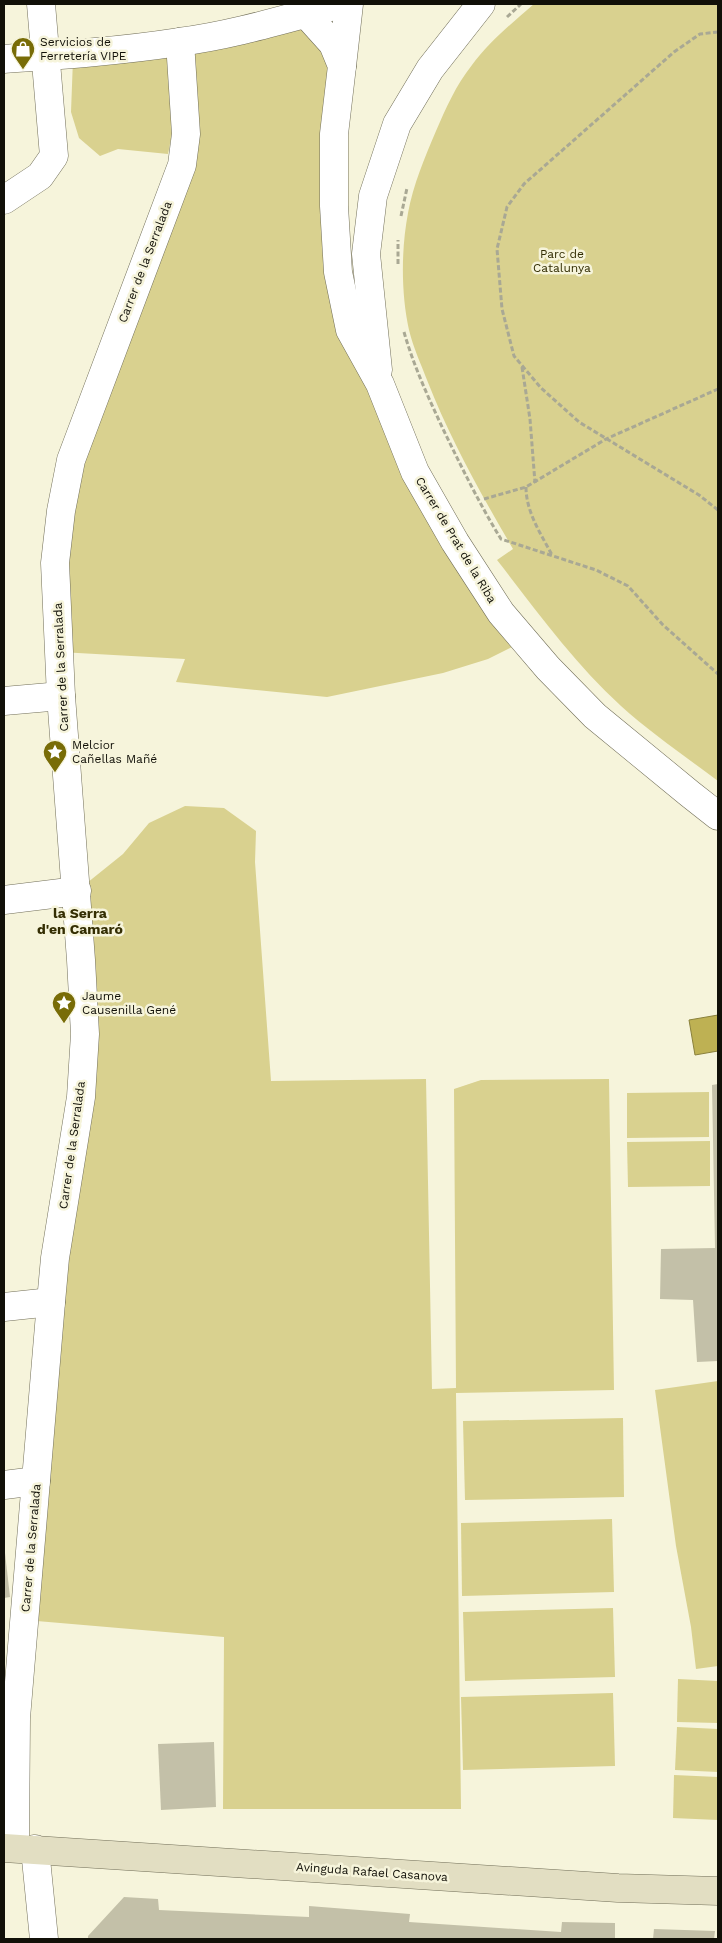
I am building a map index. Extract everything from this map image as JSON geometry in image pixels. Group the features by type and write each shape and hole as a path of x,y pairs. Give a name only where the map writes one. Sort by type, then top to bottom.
{"street":[{"path":"4,200 40,176 54,156 42,4"},
{"path":"4,58 45,56 180,42 267,24 342,4"},
{"path":"342,66 349,4"},
{"name":"Carrer de Prat de la Riba","path":"380,384 366,254 373,196 397,124 430,69 481,4"},
{"name":"Carrer de Prat de la Riba","path":"306,14 333,44 342,66 334,134 334,206 338,272 350,330 380,384 415,472 454,542 501,613 548,668 594,716 718,816"},
{"name":"Carrer de la Serralada","path":"44,1939 20,1848 14,1621 36,1481 55,1258 82,1097 85,1034 62,696 56,563 61,510 70,460 182,165 186,134 180,42"},
{"path":"4,701 62,696"},
{"path":"4,900 76,891"},
{"path":"4,1308 51,1302"},
{"path":"4,1485 36,1481"},
{"name":"Avinguda Rafael Casanova","path":"20,1848 618,1888 718,1891"}],"path":[{"path":"502,21 521,4"},
{"path":"718,32 700,34 674,52 524,184 507,207 496,248 502,309 514,356 541,388 579,422 699,495 718,510"},
{"path":"400,224 409,183"},
{"path":"398,267 399,234"},
{"path":"403,327 411,357 441,424 486,515 501,540 596,570 628,586 664,625 718,674"},
{"path":"521,364 530,419 535,483"},
{"path":"484,499 535,483 606,439 718,389"},
{"path":"526,487 529,509 552,556"}],"green space":[{"name":"Parc de Catalunya","path":"534,4 718,4 718,781 644,726 587,672 556,636 497,560 513,549 478,487 446,424 417,355 409,330 403,287 404,242 410,203 424,161 448,105 466,73 493,41"},
{"path":"306,14 333,44 350,330 524,641 488,659 443,673 327,697 176,682 185,659 60,652 61,511 182,165 180,42"},
{"path":"171,50 175,119 168,154 118,149 100,156 79,138 71,112 73,59"},
{"path":"185,806 224,808 256,831 255,862 271,1081 426,1079 432,1389 456,1388 454,1089 481,1080 609,1079 614,1390 456,1393 461,1809 223,1809 224,1637 25,1620 81,1097 77,891 123,854 149,823"},
{"path":"709,1092 709,1137 627,1138 627,1093"},
{"path":"710,1141 710,1186 628,1187 627,1142"},
{"path":"718,1381 718,1666 696,1669 691,1627 676,1546 655,1390"},
{"path":"623,1418 624,1497 465,1500 463,1421"},
{"path":"612,1519 614,1592 462,1596 461,1523"},
{"path":"613,1608 615,1677 465,1681 463,1612"},
{"path":"678,1679 718,1681 718,1723 677,1722"},
{"path":"613,1693 615,1766 463,1770 461,1697"},
{"path":"677,1727 718,1729 718,1772 675,1770"},
{"path":"674,1775 718,1777 718,1820 673,1818"}],"shaded area":[{"path":"718,1015 718,1051 695,1055 689,1020"}],"building":[{"path":"718,1084 718,1361 697,1362 693,1300 660,1299 661,1249 715,1248 712,1085"},
{"path":"4,1544 10,1597 4,1598"},
{"path":"214,1742 216,1807 161,1810 158,1744"},
{"path":"124,1897 158,1899 159,1910 309,1917 309,1906 410,1914 409,1922 561,1932 562,1922 615,1923 615,1939 88,1939 88,1936"},
{"path":"654,1929 715,1931 714,1939 653,1939"}],"place":[{"name":"Servicios de Ferretería VIPE","path":"23,70"},
{"name":"Melcior Cañellas Mañé","path":"55,773"},
{"name":"Jaume Causenilla Gené","path":"64,1024"}],"district":[{"name":"la Serra d'en Camaró","path":"80,922"}]}
